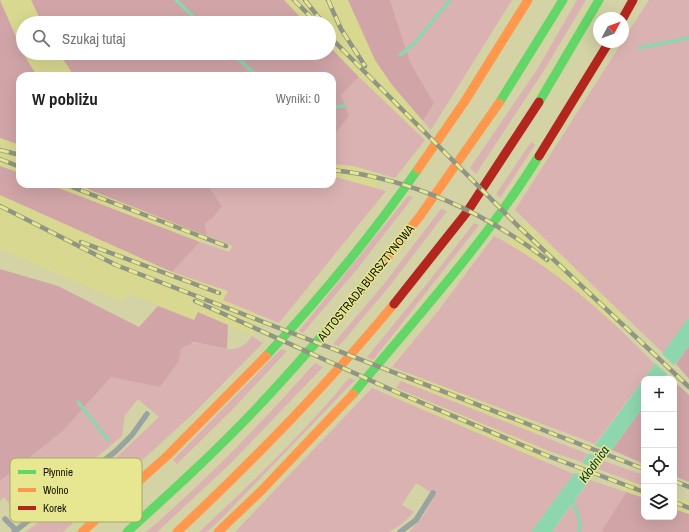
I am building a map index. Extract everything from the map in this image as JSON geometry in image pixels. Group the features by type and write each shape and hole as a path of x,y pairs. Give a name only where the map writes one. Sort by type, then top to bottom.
{"highway":[{"path":"142,479 204,420 274,346 336,276 396,200 449,126 491,62 528,0"},
{"name":"AUTOSTRADA BURSZTYNOWA","path":"142,518 223,443 298,366 348,306 418,218 470,146 509,89 563,0"},
{"path":"177,532 235,479 325,384 385,316 447,238 541,99 599,0"},
{"path":"626,12 633,0"},
{"path":"218,532 261,491 348,400 468,255 522,183 606,48"},
{"path":"82,532 93,522"},
{"name":"AUTOSTRADA BURSZTYNOWA","path":"127,532 138,522"}],"lane":[{"path":"107,458 132,435 147,414"},
{"path":"400,532 416,520 433,493"},
{"path":"5,519 15,531 26,522"}],"shaded area":[{"path":"0,0 348,0 375,60 392,85 423,121 415,130 359,77 336,77 336,72 16,72 16,188 252,188 172,272 229,292 223,300 266,319 252,336 198,313 194,320 127,293 123,302 0,249"},
{"path":"0,0 16,37 16,60 27,60 35,72 16,72 16,144 0,138"},
{"path":"31,0 284,0 299,16 39,16"},
{"path":"348,0 390,0 411,64 434,103 423,121 392,85 375,60"},
{"path":"390,0 512,0 431,130 423,121 434,103 411,64"},
{"path":"577,0 586,0 543,72 476,174 470,168 538,68"},
{"path":"649,0 689,0 689,317 663,353 515,210 618,48 629,48 629,31"},
{"path":"336,53 359,77 341,95 349,116 336,133 336,72 71,72 64,60 336,60"},
{"path":"359,77 425,140 395,178 354,166 336,164 336,133 349,116 341,95"},
{"path":"531,142 535,145 500,198 496,194"},
{"path":"336,164 354,166 382,175 375,188 336,177"},
{"path":"0,166 16,172 16,188 58,188 200,242 172,272 0,195"},
{"path":"336,177 386,191 279,323 223,300 228,291 172,272 200,242 229,252 233,246 207,236 205,223 213,218 222,206 210,188 336,188"},
{"path":"85,188 210,188 222,206 213,218 205,223 207,236"},
{"path":"408,196 413,197 358,268 303,333 299,331"},
{"path":"441,209 447,211 388,288 339,346 333,344 384,284"},
{"path":"524,220 626,319 618,327 569,285 507,243"},
{"path":"474,223 479,225 373,360 367,357 426,285"},
{"path":"494,236 538,263 559,278 599,310 655,364 646,376 641,376 641,383 595,444 392,367 438,311"},
{"path":"0,269 58,286 139,327 158,306 194,320 198,312 228,325 227,349 194,342 181,349 179,361 160,387 111,377 63,431 29,458 10,458 10,473 0,481"},
{"path":"252,336 263,343 194,413 142,460 142,458 116,458 159,417 138,399 125,415 122,436 96,458 29,458 63,431 111,377 160,386 179,361 181,349 188,345 195,343 233,349 246,343"},
{"path":"689,346 689,379 676,364"},
{"path":"281,349 287,351 233,409 177,464 173,460"},
{"path":"315,363 323,367 231,463 157,532 146,532 168,513 233,450"},
{"path":"407,372 543,426 540,435 401,381"},
{"path":"349,378 355,380 220,520 207,532 199,532 277,458 314,419"},
{"path":"401,381 588,454 582,462 549,451 396,388"},
{"path":"677,384 689,395 689,482 677,477"},
{"path":"372,388 574,474 531,532 409,532 423,516 435,495 416,483 402,505 414,512 402,524 389,532 235,532"},
{"path":"396,388 549,451 545,462 391,396"},
{"path":"641,410 641,463 612,450"},
{"path":"604,461 641,474 641,485 598,469"},
{"path":"10,473 10,505 4,497 0,501 0,481"},
{"path":"623,479 641,485 641,497 619,489"},
{"path":"590,480 626,492 601,532 552,532"},
{"path":"626,492 641,497 641,520 677,520 677,510 689,514 689,532 601,532"},
{"path":"677,498 689,502 689,514 677,510"},
{"path":"38,522 74,522 63,532 26,532"}],"water":[{"path":"689,317 689,346 666,376 646,376"},
{"name":"Kłodnica","path":"641,383 641,410 552,532 531,532"}],"pier":[{"path":"661,353 676,367 669,376 654,362"},
{"path":"593,445 613,452 607,460 587,453"},
{"path":"580,462 600,470 593,480 573,472"}],"waterway":[{"path":"176,0 193,16"},
{"path":"400,55 414,44 450,0"},
{"path":"639,48 689,38"},
{"path":"240,60 253,72"},
{"path":"336,107 345,106"},
{"path":"78,402 108,440"},
{"path":"572,498 580,522 579,532"}],"railway":[{"path":"294,0 310,16"},
{"path":"305,0 318,16"},
{"path":"328,0 335,16"},
{"path":"336,18 341,29 365,66"},
{"path":"336,43 519,227 689,387"},
{"path":"0,150 16,154"},
{"path":"0,159 16,165"},
{"path":"336,171 361,174 390,181 446,200 499,227 547,260"},
{"path":"74,188 226,246"},
{"path":"0,206 116,265 641,468"},
{"path":"81,242 219,293"},
{"path":"195,301 394,391 548,456 641,491"},
{"path":"677,482 689,487"},
{"path":"677,503 689,508"}],"traffic: fast":[{"path":"499,103 563,0"},
{"path":"539,102 599,0"},
{"path":"353,394 474,248 497,218 539,156"},
{"path":"266,356 345,265 383,218 418,169"},
{"path":"142,518 238,428 282,381 366,284"},
{"path":"127,532 138,522"}],"traffic: slow":[{"path":"418,169 465,101 528,0"},
{"path":"366,284 420,216 499,103"},
{"path":"177,532 234,477 316,393 394,304"},
{"path":"142,478 167,456 266,356"},
{"path":"218,532 261,491 353,394"},
{"path":"82,532 93,522"}],"traffic: jam":[{"path":"626,12 633,0"},
{"path":"539,156 605,48"},
{"path":"394,304 467,212 539,102"}]}
